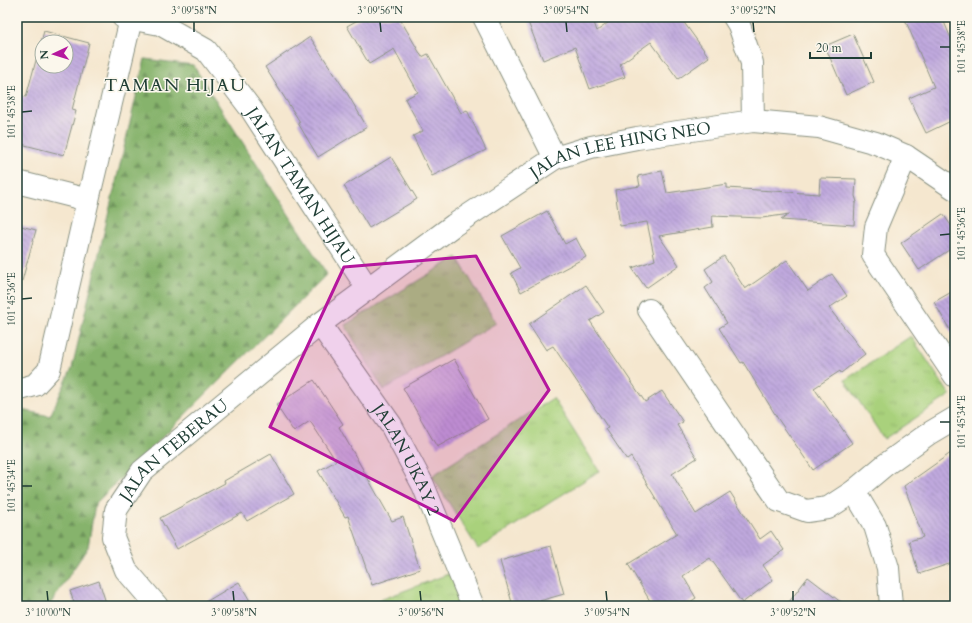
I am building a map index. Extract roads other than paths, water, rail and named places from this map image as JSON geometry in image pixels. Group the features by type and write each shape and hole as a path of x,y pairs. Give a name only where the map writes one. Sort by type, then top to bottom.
{"street":[{"path":"484,17 554,158"},
{"path":"734,17 739,25 752,63 753,121"},
{"name":"JALAN TAMAN HIJAU","path":"17,390 35,385 50,370 127,18 161,20 206,50 251,109 368,289"},
{"name":"JALAN LEE HING NEO","path":"320,324 454,225 554,158 591,147 637,138 753,121 819,127 876,144 906,156 955,189"},
{"path":"906,156 876,227 873,255 955,376"},
{"path":"17,182 88,200"},
{"path":"649,310 778,500 807,511 828,508 854,491 885,465 928,434 955,418"},
{"name":"JALAN TEBERAU","path":"157,606 126,570 113,537 116,510 142,472 320,324"},
{"name":"JALAN UKAY 2","path":"320,324 391,425 423,485 473,606"},
{"path":"854,491 875,526 888,568 891,606"}],"district":[{"name":"TAMAN HIJAU","path":"175,85"}]}
